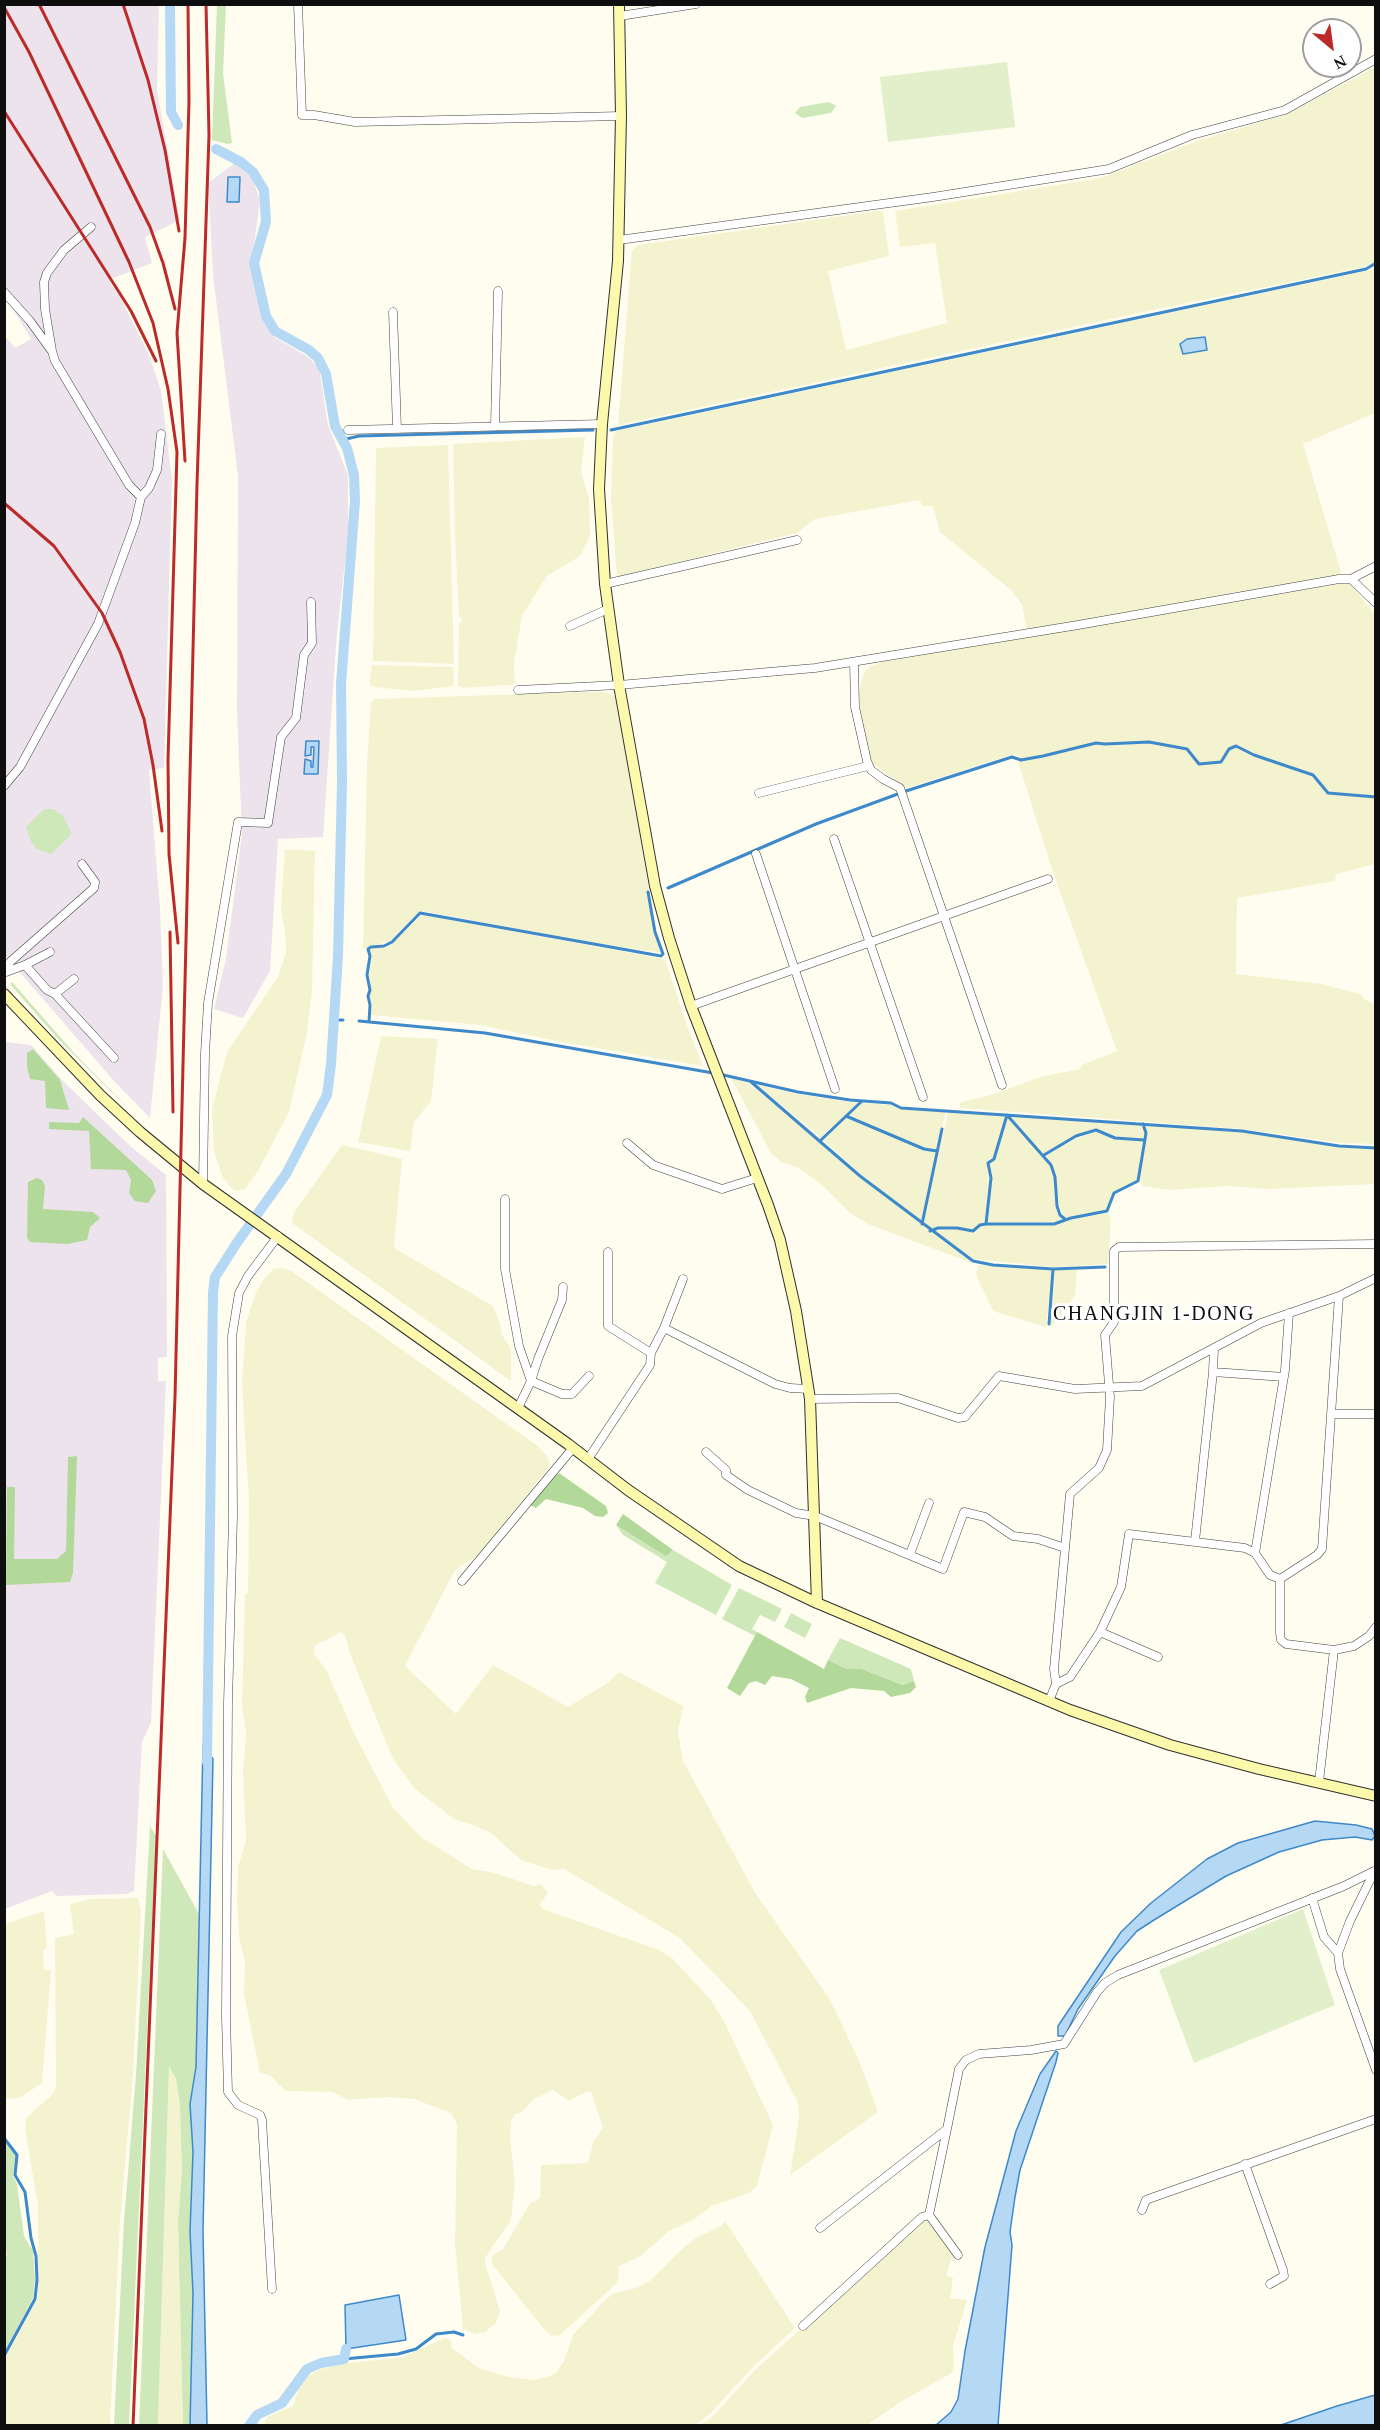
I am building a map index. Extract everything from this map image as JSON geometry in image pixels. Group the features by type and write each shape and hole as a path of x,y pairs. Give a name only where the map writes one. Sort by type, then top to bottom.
{"street":[{"path":"298,4 302,115 355,122 621,116"},
{"path":"619,4 621,116 619,240 602,424 599,489 608,609 619,685 655,886 669,938 691,1006 780,1240 790,1280 810,1394 817,1603"},
{"path":"620,16 696,4"},
{"path":"619,240 1109,169 1192,135 1285,110 1376,59"},
{"path":"91,227 64,249 47,273 44,282 45,309 52,351 129,485 141,497"},
{"path":"495,426 498,291"},
{"path":"4,292 30,321 52,351"},
{"path":"393,312 397,429"},
{"path":"348,430 602,424"},
{"path":"4,786 20,767 98,624 135,523 141,497 157,470 161,434"},
{"path":"605,584 797,540"},
{"path":"518,690 619,685 815,668 1351,579 1376,566"},
{"path":"1351,579 1376,603"},
{"path":"204,1184 205,1053 208,1003 238,822 268,823 282,737 296,718 304,655 312,643 311,602"},
{"path":"570,626 608,609"},
{"path":"854,662 855,707 868,766 883,779 900,788 1002,1085"},
{"path":"759,793 868,766"},
{"path":"834,839 923,1098"},
{"path":"756,854 835,1089"},
{"path":"5,972 10,962 94,888 95,882 82,864"},
{"path":"691,1006 1048,879"},
{"path":"5,972 50,952"},
{"path":"25,965 114,1058"},
{"path":"55,994 74,979"},
{"path":"4,994 100,1095 140,1132 204,1184 518,1408 628,1490 739,1566 817,1603 1049,1701 1170,1745 1259,1769 1376,1796"},
{"path":"627,1143 653,1165 722,1189 756,1178"},
{"path":"505,1199 505,1269 519,1346 531,1381 562,1394 572,1394 589,1376"},
{"path":"272,2289 262,2120 260,2115 238,2104 228,2092 225,2018 228,1691 233,1517 232,1336 239,1293 248,1276 278,1236"},
{"path":"1049,1701 1056,1684 1054,1669 1070,1494 1099,1468 1107,1450 1109,1389 1105,1335 1114,1322 1114,1251 1119,1247 1376,1244"},
{"path":"608,1252 608,1326 651,1353"},
{"path":"664,1328 775,1384 810,1394 898,1398 958,1418 965,1417 999,1376 1076,1389 1142,1386 1261,1323 1339,1296 1376,1278"},
{"path":"588,1459 650,1365 651,1353 664,1328 683,1279"},
{"path":"518,1408 531,1381 562,1300 562,1287"},
{"path":"1280,1579 1317,1555 1322,1549 1339,1296"},
{"path":"1255,1553 1284,1377 1289,1313"},
{"path":"1195,1541 1214,1348"},
{"path":"1213,1372 1284,1377"},
{"path":"1332,1414 1376,1414"},
{"path":"462,1581 573,1448"},
{"path":"706,1452 726,1470 726,1475 748,1490 796,1512 815,1516 943,1569 964,1512 985,1517 1013,1536 1038,1539 1065,1548"},
{"path":"910,1554 929,1503"},
{"path":"1056,1684 1070,1677 1100,1632 1121,1587 1129,1534 1245,1548 1255,1553 1270,1575 1280,1579"},
{"path":"1280,1579 1281,1640 1286,1644 1334,1650 1354,1646 1369,1636 1376,1627"},
{"path":"1100,1632 1158,1657"},
{"path":"1318,1782 1334,1650"},
{"path":"958,2255 929,2215 959,2069 966,2060 979,2054 1031,2050 1064,2044 1097,1992 1111,1979 1312,1899 1375,1870"},
{"path":"1375,1870 1350,1921 1338,1953 1340,1969 1376,2070"},
{"path":"1312,1899 1324,1937 1338,1953"},
{"path":"1142,2210 1146,2200 1376,2119"},
{"path":"820,2228 948,2129"},
{"path":"1245,2164 1283,2270 1284,2276 1270,2284"},
{"path":"803,2326 884,2250 922,2217 929,2215"}],"shaded area":[{"path":"5,5 159,5 157,90 180,220 145,237 152,263 108,280 120,297 150,357 161,391 172,481 164,768 149,770 160,908 163,986 150,1118 114,1081 5,955 4,339 7,338 15,348 31,339 8,301 5,301"},
{"path":"235,163 253,179 260,201 251,266 261,316 274,337 308,357 319,368 328,425 348,475 348,534 337,633 323,837 278,839 270,971 243,1018 214,1009 226,959 242,834 237,711 238,476 213,275 208,183"},
{"path":"5,1042 31,1045 63,1081 130,1146 166,1175 167,1357 158,1358 158,1381 166,1381 151,1723 142,1742 134,1891 126,1894 56,1896 52,1891 5,1909"}],"green space":[{"path":"217,5 226,5 223,73 232,143 228,144 212,140"},
{"path":"1007,62 1015,127 888,142 880,77"},
{"path":"1375,67 1375,262 1364,267 1157,309 618,425 632,250 638,245 883,212 889,256 828,271 846,350 947,323 935,243 900,247 895,211 1101,178 1200,140 1288,114 1355,78 1362,78 1362,74"},
{"path":"829,102 836,106 831,113 802,118 795,113 800,107"},
{"path":"1375,269 1375,413 1303,444 1341,572 1335,577 1027,630 1022,605 1011,590 940,532 933,506 923,506 919,500 815,519 797,533 617,577 611,498 613,438 616,431"},
{"path":"585,437 581,472 589,498 590,536 587,543 580,556 547,576 522,616 514,663 515,683 462,688 458,686 459,623 462,622 462,617 459,617 453,444"},
{"path":"448,445 454,664 373,661 376,448"},
{"path":"1339,584 1350,584 1375,614 1375,864 1336,874 1335,881 1237,898 1236,974 1321,984 1360,994 1375,1004 1375,1144 1341,1143 1243,1129 961,1108 959,1103 997,1093 1040,1077 1080,1069 1082,1065 1117,1051 1053,872 1019,765 1019,757 1014,754 906,788 872,763 860,708 859,693 863,674 869,667 882,662"},
{"path":"372,665 453,667 454,686 414,691 375,687 370,685"},
{"path":"604,692 617,697 649,890 646,894 661,953 587,942 423,911 414,916 390,941 363,949 367,764 371,703 374,699"},
{"path":"44,809 53,809 63,816 71,832 70,836 51,854 37,849 31,842 26,827"},
{"path":"285,849 315,851 312,992 307,1033 289,1112 258,1171 245,1189 237,1191 232,1189 222,1176 214,1151 212,1109 227,1052 278,977 286,952 281,909"},
{"path":"423,915 665,959 703,1066 562,1042 480,1025 371,1015 369,976 372,957 369,950 375,947 386,948"},
{"path":"12,982 75,1054 139,1119 57,1038 10,984"},
{"path":"381,1036 438,1039 431,1101 414,1122 410,1151 358,1142"},
{"path":"33,1049 60,1080 69,1110 46,1108 45,1081 30,1079 27,1067 27,1053"},
{"path":"731,1078 748,1083 858,1176 972,1263 868,1224 850,1213 822,1185 799,1168 781,1162 771,1153"},
{"path":"757,1085 797,1094 858,1103 822,1138"},
{"path":"862,1103 891,1105 900,1109 946,1112 936,1149 924,1148 848,1116"},
{"path":"948,1112 1006,1116 993,1158 987,1163 989,1179 985,1223 979,1224 973,1230 957,1227 930,1229 923,1224"},
{"path":"1010,1116 1142,1125 1145,1133 1143,1139 1129,1139 1115,1137 1096,1129 1044,1154 1028,1140"},
{"path":"83,1117 152,1180 156,1191 148,1203 135,1201 129,1193 131,1180 126,1170 91,1169 89,1131 49,1129 49,1122 79,1123"},
{"path":"1008,1117 1050,1166 1054,1178 1056,1207 1058,1215 1063,1219 1054,1222 988,1223 992,1178 990,1164 995,1160"},
{"path":"847,1118 923,1150 936,1152 921,1222 862,1175 823,1140"},
{"path":"1144,1125 1242,1132 1339,1147 1375,1149 1375,1184 1268,1189 1228,1186 1171,1190 1143,1186 1140,1181 1143,1147 1147,1133"},
{"path":"1096,1132 1114,1139 1142,1141 1137,1181 1113,1192 1106,1210 1066,1218 1059,1206 1056,1177 1046,1156 1077,1138"},
{"path":"342,1145 402,1159 394,1244 396,1249 493,1306 502,1335 511,1349 511,1381 292,1223 294,1212"},
{"path":"37,1178 42,1180 45,1186 43,1209 93,1212 100,1218 90,1227 87,1240 67,1244 30,1242 27,1238 28,1182"},
{"path":"1108,1213 1111,1218 1108,1264 1053,1267 974,1259 934,1231 957,1229 975,1233 981,1226 986,1225 1054,1225 1080,1217"},
{"path":"978,1265 1052,1270 1046,1327 993,1311 976,1275"},
{"path":"274,1269 290,1270 539,1447 551,1465 478,1555 455,1570 405,1666 456,1714 493,1665 568,1707 606,1684 619,1672 683,1706 678,1732 683,1761 756,1894 831,2001 860,2063 878,2112 790,2175 799,2118 798,2103 750,2011 680,1938 564,1869 552,1870 521,1860 491,1833 454,1819 415,1789 393,1759 350,1654 345,1635 341,1632 316,1645 315,1655 327,1671 353,1731 393,1808 421,1837 472,1869 495,1873 534,1886 541,1884 548,1893 540,1904 543,1909 659,1950 672,1958 711,2000 724,2021 773,2125 757,2186 749,2193 712,2206 693,2220 669,2231 641,2256 619,2266 618,2282 559,2336 550,2335 543,2328 492,2264 492,2256 503,2249 530,2203 540,2198 541,2165 588,2163 593,2143 603,2127 591,2092 586,2092 569,2101 553,2090 534,2099 511,2120 510,2138 515,2183 511,2220 485,2258 500,2311 496,2323 485,2332 476,2334 463,2329 455,2244 457,2124 451,2113 414,2099 386,2097 348,2100 333,2092 285,2091 270,2075 260,2073 244,1994 245,1964 239,1936 237,1899 238,1867 246,1841 243,1773 246,1732 242,1706 245,1594 248,1594 249,1502 242,1383 246,1323 255,1295 265,1277"},
{"path":"1053,1270 1077,1270 1075,1296 1050,1326"},
{"path":"77,1456 73,1573 70,1582 6,1585 7,1487 15,1487 14,1559 57,1559 66,1551 68,1457"},
{"path":"559,1473 606,1506 608,1513 603,1517 595,1516 583,1508 546,1499 536,1508 530,1505 545,1485"},
{"path":"623,1514 673,1550 666,1556 616,1525"},
{"path":"616,1525 666,1555 673,1550 732,1585 716,1615 655,1583 667,1562 623,1535"},
{"path":"739,1588 782,1609 775,1622 760,1615 752,1629 757,1632 755,1636 722,1619"},
{"path":"791,1613 812,1624 805,1638 784,1627"},
{"path":"757,1632 824,1669 828,1660 847,1669 862,1669 903,1685 914,1681 916,1687 910,1693 891,1697 884,1691 851,1688 807,1703 805,1697 809,1688 791,1679 772,1676 765,1685 756,1681 749,1683 740,1696 727,1688"},
{"path":"840,1638 911,1669 914,1681 904,1685 862,1669 847,1669 828,1660"},
{"path":"150,1826 156,1836 129,2425 114,2425 124,2221 136,2075"},
{"path":"163,1849 199,1914 196,2067 190,2104 193,2152 190,2231 193,2293 190,2425 183,2425 178,2222 182,2171 180,2106 176,2079 169,2066 158,2425 139,2426"},
{"path":"138,1898 141,1911 133,2075 120,2221 110,2425 5,2425 5,2359 38,2298 38,2205 25,2129 26,2118 54,2093 56,2086 55,1938 74,1934 70,1904 90,1899"},
{"path":"1303,1909 1335,2005 1194,2063 1159,1970"},
{"path":"44,1911 47,1948 43,1950 44,1970 51,1970 42,2083 19,2098 5,2099 5,1924"},
{"path":"169,2065 176,2079 180,2106 182,2171 178,2222 183,2425 158,2426"},
{"path":"5,2140 16,2155 13,2176 17,2184 24,2236 33,2251 35,2279 33,2298 5,2352 4,2256 7,2255 4,2237"},
{"path":"926,2220 953,2254 946,2275 953,2278 950,2298 967,2300 953,2346 954,2370 950,2374 902,2401 867,2425 700,2426 714,2415 755,2370 914,2227"},
{"path":"725,2221 795,2328 752,2368 711,2413 696,2425 264,2425 267,2417 293,2406 299,2388 307,2377 319,2370 340,2364 403,2357 445,2338 451,2340 452,2348 479,2368 508,2377 533,2380 547,2377 556,2373 563,2363 573,2335 606,2299 615,2293 636,2288 651,2280 682,2249 696,2238 721,2226"}],"water":[{"path":"228,177 240,177 239,202 227,202"},
{"path":"1205,337 1207,350 1183,354 1180,344 1187,339"},
{"path":"306,741 319,741 318,774 304,774 305,759 311,761 311,767 313,767 314,747 311,747 311,755 305,756"},
{"path":"203,1744 213,1759 203,2231 207,2425 190,2426 193,2293 190,2231 193,2152 190,2104 196,2067"},
{"path":"1315,1821 1372,1829 1375,1836 1372,1840 1355,1837 1322,1840 1279,1852 1226,1876 1154,1920 1137,1931 1115,1956 1078,2009 1065,2036 1058,2036 1058,2026 1121,1932 1151,1903 1207,1859 1238,1843"},
{"path":"1056,2051 1058,2053 1056,2062 1020,2170 1015,2197 1010,2232 1012,2245 998,2425 936,2425 951,2412 958,2399 985,2247 1016,2131 1040,2074"},
{"path":"399,2295 406,2340 346,2349 345,2305"},
{"path":"1375,2395 1375,2425 1281,2425 1337,2406"}],"waterway":[{"path":"170,4 171,112 178,125"},
{"path":"207,1762 213,1292 215,1277 286,1174 327,1095 338,956 342,782 341,684 355,501 354,475 347,448 335,426 326,374 318,358 309,350 275,331 266,316 254,263 266,222 264,190 253,172 241,162 216,149"},
{"path":"611,430 1366,269 1376,263"},
{"path":"342,440 359,436 593,430"},
{"path":"668,888 816,824 906,791 1012,757 1021,760 1096,743 1149,742 1187,749 1199,764 1221,762 1229,749 1236,746 1254,755 1313,775 1328,793 1376,797"},
{"path":"369,1022 368,996 370,990 367,975 370,956 368,949 392,942 420,913 661,956 663,954 655,932 648,892"},
{"path":"334,1020 343,1020"},
{"path":"359,1021 485,1033 713,1073"},
{"path":"719,1074 798,1092 850,1100 891,1103 901,1108 1242,1131 1339,1146 1376,1148"},
{"path":"750,1081 860,1176 973,1261 993,1265 1053,1269 1105,1267"},
{"path":"821,1140 862,1101"},
{"path":"1007,1115 1051,1165 1055,1177 1057,1206 1060,1215 1065,1219"},
{"path":"986,1224 991,1178 988,1163 994,1159 1007,1115"},
{"path":"846,1116 924,1149 937,1151"},
{"path":"930,1231 938,1228 973,1231 980,1225 986,1224 1054,1224 1107,1211 1114,1193 1138,1181 1146,1133 1143,1124"},
{"path":"922,1224 942,1129"},
{"path":"1044,1155 1076,1136 1096,1130 1115,1138 1144,1140"},
{"path":"1049,1324 1053,1269"},
{"path":"4,2138 17,2155 15,2175 25,2192 31,2238 36,2256 37,2280 35,2299 4,2356"},
{"path":"344,2359 398,2354 416,2349 436,2334 454,2332 463,2335"},
{"path":"249,2426 257,2415 282,2403 307,2369 321,2363 344,2359 346,2349"}],"railway":[{"path":"39,4 150,227 163,263 175,309"},
{"path":"123,4 148,80 165,150 179,231"},
{"path":"185,461 177,333 185,238 189,101 188,4"},
{"path":"133,2426 175,1397 197,484 209,135 206,4"},
{"path":"4,7 29,52 129,262 153,323 168,389 177,452 168,760 169,854 178,943"},
{"path":"4,111 131,311 156,361"},
{"path":"4,503 54,546 102,613 120,652 144,719 162,831"},
{"path":"170,932 173,1112"}],"district":[{"name":"CHANGJIN 1-DONG","path":"1154,1315"}]}
